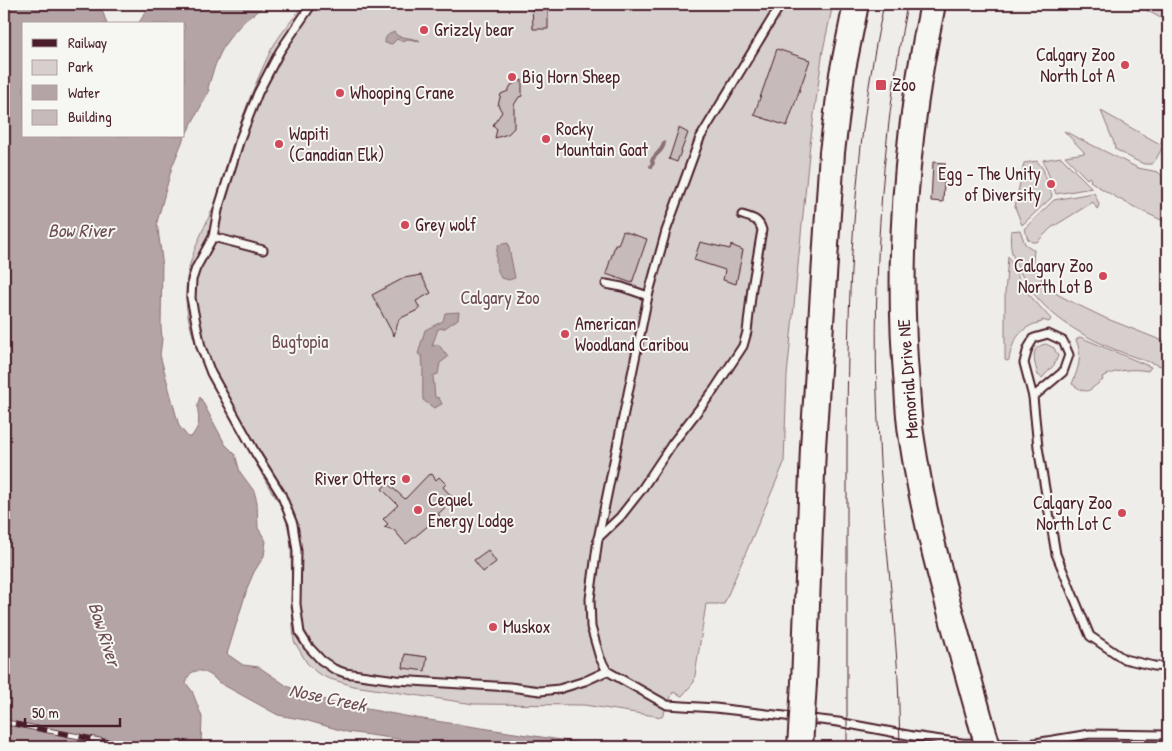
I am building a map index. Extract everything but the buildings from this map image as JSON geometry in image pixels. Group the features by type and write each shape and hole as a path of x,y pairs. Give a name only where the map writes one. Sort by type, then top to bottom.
{"highway":[{"path":"800,747 813,447 832,152 842,74 856,4"},
{"name":"Memorial Drive NE","path":"932,4 922,52 910,144 904,223 902,337 911,439 929,533 988,747"}],"lane":[{"path":"312,4 280,50 258,92 240,138 218,210 213,237 201,257 192,280 190,298 201,347 211,373 256,454 281,494 291,518 296,537 297,622 300,634 321,660 344,673 396,680 510,687 540,691 559,689 607,671"},
{"path":"781,4 700,138 666,231 648,296 598,539 590,599 591,627 600,658 607,671 667,705 818,719 913,736 962,742 1029,744 1090,734 1168,735"},
{"path":"598,539 642,489 672,444 714,390 742,346 747,332 762,230 754,218 742,215"},
{"path":"213,237 264,250"},
{"path":"606,284 622,287 648,296"},
{"path":"1032,397 1063,372 1069,355 1063,341 1048,334 1034,338 1028,348 1024,363 1032,397 1038,447 1056,554 1090,636 1124,659 1154,666 1168,667"}],"green space":[{"name":"Calgary Zoo","path":"304,4 833,4 823,50 810,144 787,376 784,463 724,604 706,604 694,682 682,696 673,692 662,717 584,705 474,704 354,686 327,678 316,672 307,663 294,641 291,542 287,523 281,505 270,489 210,379 191,328 186,296 192,257 218,196 242,117 271,50 282,32"},
{"path":"1135,4 1168,4 1168,22"},
{"path":"1101,111 1160,144 1163,139 1166,141 1155,161 1152,164 1144,164 1115,149"},
{"path":"1064,131 1138,168 1158,172 1168,182 1168,223 1108,193 1090,181 1089,177 1087,179 1065,156 1085,153"},
{"path":"1061,157 1092,188 1056,194 1043,160"},
{"path":"1037,161 1043,169 1052,195 1022,225 1015,207 1024,163"},
{"path":"1094,193 1099,204 1097,209 1093,202 1051,228 1037,242 1032,242 1028,239 1024,229 1054,200"},
{"path":"1020,230 1025,244 1034,250 1033,261 1046,288 1105,318 1168,343 1168,368 1104,345 1064,322 1047,308 1032,291 1013,256 1010,242 1011,231"},
{"path":"1008,256 1024,289 1051,319 1049,322 1042,320 1042,322 1023,331 1015,340 1009,360 1007,361 1005,360 1005,294"},
{"path":"1080,337 1151,367 1148,371 1125,370 1113,373 1102,377 1103,380 1088,391 1082,390 1072,384 1078,368 1079,357 1076,340"},
{"path":"1046,344 1054,348 1058,356 1054,365 1042,378 1038,375 1034,356 1037,348"}],"water":[{"name":"Bow River","path":"4,4 100,4 106,22 22,22 22,138 184,138 172,167 157,222 162,260 162,339 160,355 179,426 188,437 191,437 198,426 198,403 200,397 225,444 235,454 240,472 254,491 257,502 258,528 266,541 264,556 248,586 227,654 243,665 259,667 287,686 300,692 316,695 329,702 416,718 607,747 458,747 347,732 305,720 278,715 218,682 209,674 195,671 188,677 186,683 192,691 202,717 201,747 4,747"},
{"path":"151,4 267,4 240,25 231,35 222,49 208,88 209,91 185,136 185,22 139,22"},
{"path":"394,32 398,36 420,41 408,39 401,41 397,39 392,44 385,43 386,37"},
{"path":"508,243 515,278 509,280 501,278 496,262 498,245"},
{"path":"459,312 458,319 445,328 438,329 432,346 438,344 448,357 440,363 438,374 433,376 435,397 439,398 442,404 434,408 423,400 422,356 418,354 425,330 443,321 445,313"}],"waterway":[{"path":"651,166 653,159 664,143"}],"tram line":[{"path":"847,747 847,399 850,285 858,172 873,60 884,4"},
{"path":"900,747 897,661 880,469 876,333 877,277 884,167 890,113 907,4"}],"railway":[{"path":"4,722 134,747"}],"place":[{"name":"Grizzly bear","path":"424,30"},
{"name":"Calgary Zoo North Lot A","path":"1125,65"},
{"name":"Big Horn Sheep","path":"512,77"},
{"name":"Zoo","path":"881,85"},
{"name":"Whooping Crane","path":"340,93"},
{"name":"Rocky Mountain Goat","path":"546,139"},
{"name":"Wapiti (Canadian Elk)","path":"279,144"},
{"name":"Egg - The Unity of Diversity","path":"1051,184"},
{"name":"Grey wolf","path":"405,225"},
{"name":"Calgary Zoo North Lot B","path":"1103,276"},
{"name":"American Woodland Caribou","path":"565,334"},
{"name":"River Otters","path":"406,479"},
{"name":"Cequel Energy Lodge","path":"418,510"},
{"name":"Calgary Zoo North Lot C","path":"1122,513"},
{"name":"Muskox","path":"493,627"}],"park label":[{"name":"Bugtopia","path":"300,342"}],"water label":[{"name":"Nose Creek","path":"328,697"}]}
